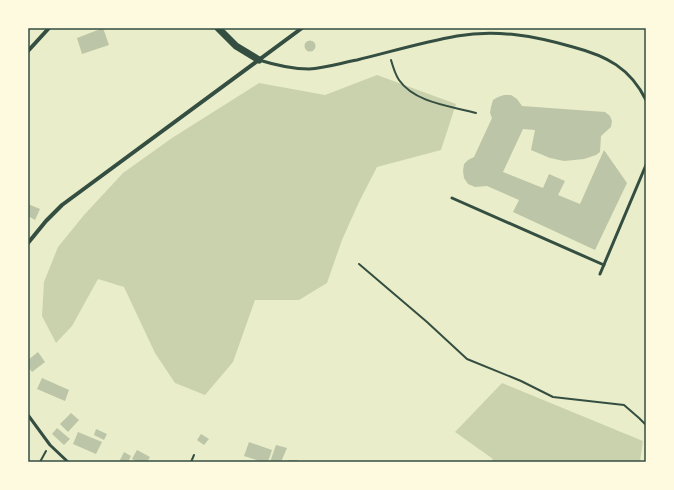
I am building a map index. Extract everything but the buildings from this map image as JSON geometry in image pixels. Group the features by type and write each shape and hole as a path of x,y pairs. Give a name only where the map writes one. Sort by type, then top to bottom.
{"street":[{"path":"28,51 49,28"},
{"path":"218,28 236,46 259,60"},
{"path":"28,243 46,221 62,205 302,28"}],"lane":[{"path":"259,60 278,66 317,68 457,36 481,33 524,35 545,39 592,52 609,60 624,70 637,84 646,100"},
{"path":"600,274 646,165"},
{"path":"452,198 604,265"},
{"path":"28,415 50,445 68,462"}],"path":[{"path":"391,60 395,73 400,81 410,91 424,98 476,113"},
{"path":"359,264 428,322 466,359 521,381 553,397 624,406 646,425"},
{"path":"40,462 50,445"},
{"path":"191,462 194,455"}],"green space":[{"path":"377,75 456,104 441,150 377,167 342,240 327,283 299,300 255,300 233,362 205,395 175,383 155,353 124,287 98,279 72,326 56,343 42,316 44,282 58,247 84,215 123,173 172,138 259,83 325,95"},
{"path":"502,383 643,441 640,462 490,462 493,459 455,432"}]}
